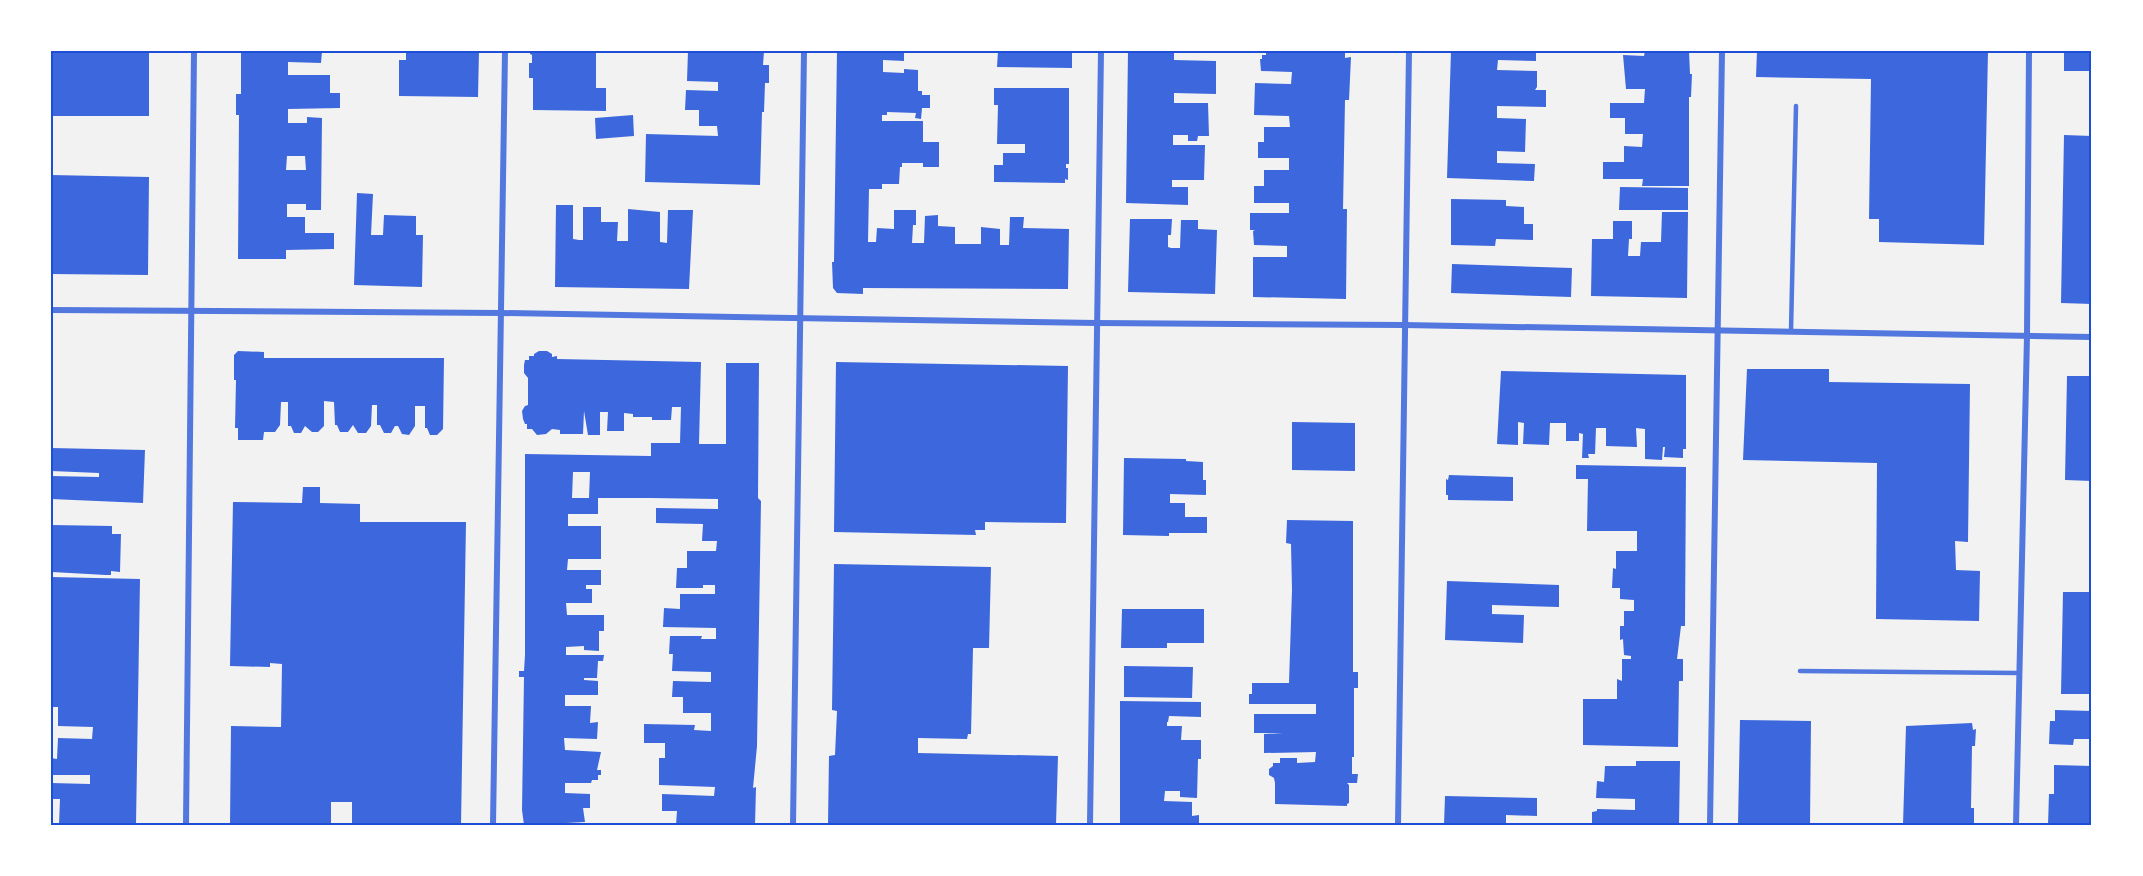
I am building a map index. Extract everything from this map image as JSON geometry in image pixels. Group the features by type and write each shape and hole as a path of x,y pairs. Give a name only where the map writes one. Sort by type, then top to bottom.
{"street":[{"path":"186,825 194,51"},
{"path":"493,825 505,51"},
{"path":"793,825 804,51"},
{"path":"1090,825 1101,51"},
{"path":"1398,825 1409,51"},
{"path":"1710,825 1722,51"},
{"path":"2016,825 2027,336 2029,51"},
{"path":"51,310 502,313 2092,337"}],"lane":[{"path":"1791,332 1796,106"},
{"path":"1800,672 2019,673"}],"building":[{"path":"51,51 149,51 149,116 51,116"},
{"path":"241,51 322,51 321,63 288,62 288,75 330,75 330,93 340,93 340,108 288,109 288,123 307,123 307,117 322,118 321,210 306,210 306,204 287,204 287,217 305,217 305,233 334,233 334,249 286,250 286,259 238,259 239,115 236,115 236,94 241,94","holes":["287,156 305,156 306,170 286,170"]},
{"path":"406,51 479,51 478,97 399,96 399,60 406,60"},
{"path":"530,51 596,51 596,88 606,88 606,111 533,110 533,78 529,78 529,63 532,63"},
{"path":"688,51 764,51 763,65 769,65 769,83 765,83 764,112 762,112 760,185 645,182 646,134 718,136 717,126 699,126 699,110 685,110 686,90 718,91 718,82 687,81"},
{"path":"837,51 904,51 904,61 883,60 883,72 904,73 904,69 918,70 918,91 922,91 922,95 930,95 930,108 922,108 921,119 915,118 916,113 887,112 887,115 882,115 882,121 923,121 923,142 939,142 939,167 923,167 923,163 902,163 899,184 882,184 882,189 869,189 868,242 876,242 877,228 894,229 894,210 916,210 916,225 913,225 912,243 924,243 925,216 938,215 938,226 955,227 955,244 981,244 981,227 1000,229 1000,245 1009,245 1010,217 1024,217 1023,228 1069,229 1068,289 863,288 863,294 837,293 833,288 832,262 834,262"},
{"path":"998,51 1072,51 1072,68 997,67"},
{"path":"1128,51 1174,51 1174,60 1216,61 1216,94 1174,93 1174,103 1208,103 1209,136 1198,136 1197,141 1188,141 1188,135 1173,135 1173,145 1205,145 1204,180 1172,180 1172,187 1188,187 1188,205 1126,203"},
{"path":"1266,51 1345,51 1345,58 1351,57 1349,100 1345,100 1343,209 1347,209 1346,299 1253,297 1253,257 1287,257 1287,246 1254,245 1253,231 1255,230 1250,230 1250,213 1289,213 1289,203 1254,203 1254,186 1264,186 1264,170 1289,170 1289,158 1258,158 1258,142 1264,142 1264,127 1290,127 1289,116 1254,115 1255,83 1291,84 1292,72 1261,71 1260,59 1262,55 1266,55"},
{"path":"1451,51 1536,51 1536,61 1498,60 1497,70 1537,71 1535,90 1546,90 1546,107 1497,106 1497,118 1526,119 1525,152 1497,151 1497,163 1535,164 1534,181 1447,178"},
{"path":"1645,51 1689,51 1690,74 1692,74 1691,97 1689,97 1689,186 1642,186 1643,179 1603,179 1603,162 1624,162 1624,146 1642,147 1643,134 1625,134 1625,118 1610,118 1610,103 1644,103 1645,89 1626,89 1623,55 1644,56"},
{"path":"1757,51 1988,51 1984,245 1879,242 1879,219 1869,219 1871,79 1756,77"},
{"path":"2064,51 2092,51 2092,71 2064,71"},
{"path":"994,88 1069,88 1069,164 1066,164 1068,180 1065,179 1065,183 994,182 994,165 1003,165 1003,153 1025,153 1025,144 997,144 998,105 994,105"},
{"path":"633,115 634,136 596,139 595,118"},
{"path":"2064,135 2092,136 2092,304 2061,303"},
{"path":"51,175 149,177 148,275 51,274"},
{"path":"1620,187 1688,188 1688,210 1619,210"},
{"path":"357,193 373,194 371,235 383,235 384,215 416,216 416,235 423,235 422,287 354,285"},
{"path":"1451,199 1506,200 1506,206 1524,207 1524,224 1533,224 1533,240 1496,239 1495,246 1451,245"},
{"path":"556,205 573,205 573,239 579,240 583,240 583,207 601,207 601,222 618,222 617,241 628,241 628,209 660,212 660,242 667,243 668,210 693,210 689,289 555,287"},
{"path":"1662,212 1688,212 1687,298 1591,296 1592,239 1613,239 1613,221 1632,221 1632,239 1629,239 1628,256 1640,256 1641,242 1661,242"},
{"path":"1130,219 1172,219 1171,235 1168,235 1168,247 1171,248 1180,248 1181,220 1198,220 1198,229 1217,230 1215,294 1128,292"},
{"path":"1452,264 1572,268 1571,297 1451,293"},
{"path":"238,351 264,352 264,358 444,358 443,429 437,435 430,435 425,428 425,406 415,406 415,426 409,435 402,434 398,426 395,426 391,433 384,433 380,425 377,425 377,405 372,405 371,426 366,433 358,433 353,425 348,432 340,432 335,425 334,402 324,401 324,426 318,432 312,432 305,426 301,433 294,433 291,426 288,426 288,402 281,402 280,425 275,432 264,432 263,440 238,440 238,428 235,428 234,355"},
{"path":"547,351 552,354 552,357 557,356 557,359 701,362 699,444 726,444 726,363 759,363 758,498 761,501 757,746 753,788 756,787 755,825 676,825 677,811 662,811 662,794 714,796 715,787 659,785 659,758 665,758 665,743 644,743 644,724 695,725 694,730 711,731 711,713 683,713 683,697 672,697 673,681 711,682 711,672 672,671 673,654 669,654 670,636 702,636 701,639 716,639 716,628 663,627 664,608 680,609 680,594 715,594 715,585 703,585 703,588 676,588 677,568 687,568 687,551 716,551 717,541 702,541 703,524 656,523 656,508 718,509 718,499 598,498 598,514 568,514 568,526 601,526 601,559 568,559 567,570 601,570 601,585 586,585 586,589 592,589 592,603 566,603 567,615 604,615 604,631 599,631 599,651 584,650 584,646 566,647 566,655 604,655 603,661 598,661 597,678 584,678 584,680 598,681 598,695 565,695 565,706 591,706 590,723 598,722 597,739 564,738 565,750 601,752 597,770 601,770 601,775 598,775 598,780 592,780 591,783 565,783 565,793 590,794 590,808 583,808 585,822 566,823 566,825 524,825 522,810 524,677 519,677 519,671 524,671 525,655 525,454 651,456 651,443 680,443 681,407 672,407 671,420 652,420 652,417 633,417 633,414 624,413 624,431 607,431 608,412 600,412 600,435 588,435 584,411 583,434 560,434 560,430 552,429 546,434 537,435 532,429 527,429 522,411 528,405 528,378 524,373 525,360 529,360 529,356 534,356 534,354","holes":["573,472 590,472 589,498 572,498"]},
{"path":"836,362 1068,366 1066,523 985,522 985,530 975,530 976,535 834,532"},
{"path":"1747,369 1829,369 1829,382 1970,384 1968,542 1955,541 1956,570 1980,571 1979,621 1876,619 1877,463 1743,460"},
{"path":"1501,371 1686,375 1686,449 1683,449 1683,458 1664,457 1665,447 1663,447 1662,460 1645,459 1645,429 1636,428 1637,447 1606,446 1606,428 1596,428 1595,454 1588,454 1589,458 1582,458 1583,434 1579,433 1579,441 1566,441 1566,423 1550,423 1549,445 1523,444 1524,423 1518,422 1518,445 1497,444"},
{"path":"2067,376 2092,376 2092,481 2065,480"},
{"path":"1292,422 1355,423 1355,471 1292,470"},
{"path":"51,448 145,450 143,503 51,499 51,476 99,477 99,473 51,471"},
{"path":"1124,458 1186,459 1186,461 1203,462 1206,495 1170,494 1170,503 1185,503 1185,517 1207,517 1207,533 1169,533 1169,536 1123,535"},
{"path":"1576,465 1686,467 1685,626 1681,626 1677,659 1683,659 1683,681 1679,681 1678,747 1583,745 1583,699 1617,699 1617,679 1622,681 1622,659 1631,659 1631,656 1624,655 1623,639 1620,640 1620,626 1624,626 1624,611 1634,611 1634,600 1620,599 1620,588 1612,588 1613,568 1616,569 1616,551 1637,551 1637,531 1587,531 1588,479 1576,479"},
{"path":"1449,475 1513,477 1513,501 1448,500 1446,479 1448,480"},
{"path":"303,487 320,487 320,503 360,504 360,522 466,522 461,825 352,825 352,802 331,802 331,825 230,825 231,726 281,727 282,664 270,663 270,667 230,666 233,502 302,503"},
{"path":"1287,520 1353,521 1353,672 1358,672 1358,688 1354,688 1352,774 1358,774 1357,783 1347,783 1349,803 1347,806 1275,804 1274,778 1269,775 1269,769 1273,763 1280,763 1280,758 1297,758 1297,763 1315,762 1316,752 1264,753 1264,734 1283,733 1254,733 1254,714 1316,714 1316,704 1249,704 1252,683 1289,683 1292,590 1291,544 1286,543"},
{"path":"51,525 112,526 112,534 121,534 120,572 111,571 111,575 106,575 52,572"},
{"path":"834,564 991,567 989,648 973,648 971,734 968,734 967,739 918,738 918,753 1058,756 1056,825 828,825 829,756 835,755 837,711 832,710"},
{"path":"51,577 140,579 136,825 59,825 60,799 51,799 51,783 90,784 90,775 51,775 51,758 57,759 58,738 92,739 93,727 58,726 58,707 51,707"},
{"path":"1447,581 1559,585 1559,607 1492,605 1492,614 1524,615 1523,643 1445,640"},
{"path":"2063,592 2092,592 2092,694 2061,694"},
{"path":"1122,609 1204,609 1204,643 1167,643 1167,648 1121,648"},
{"path":"1124,666 1193,667 1192,698 1124,697"},
{"path":"1120,701 1201,702 1201,717 1169,716 1167,722 1167,726 1182,726 1181,740 1201,740 1197,798 1180,797 1180,791 1165,791 1164,801 1192,802 1192,816 1199,815 1199,825 1120,825"},
{"path":"2055,710 2092,711 2092,739 2074,739 2073,745 2049,744 2050,721 2055,721"},
{"path":"1740,720 1811,721 1810,825 1738,825"},
{"path":"1972,723 1973,730 1976,729 1975,746 1972,746 1971,808 1974,808 1974,825 1903,825 1906,726"},
{"path":"1636,761 1680,761 1679,825 1592,824 1592,812 1597,809 1635,810 1635,799 1596,798 1597,781 1604,782 1605,766 1636,766"},
{"path":"2054,765 2092,766 2092,825 2048,825 2049,794 2054,794"},
{"path":"1445,796 1537,798 1537,816 1506,815 1506,825 1444,825"}]}
